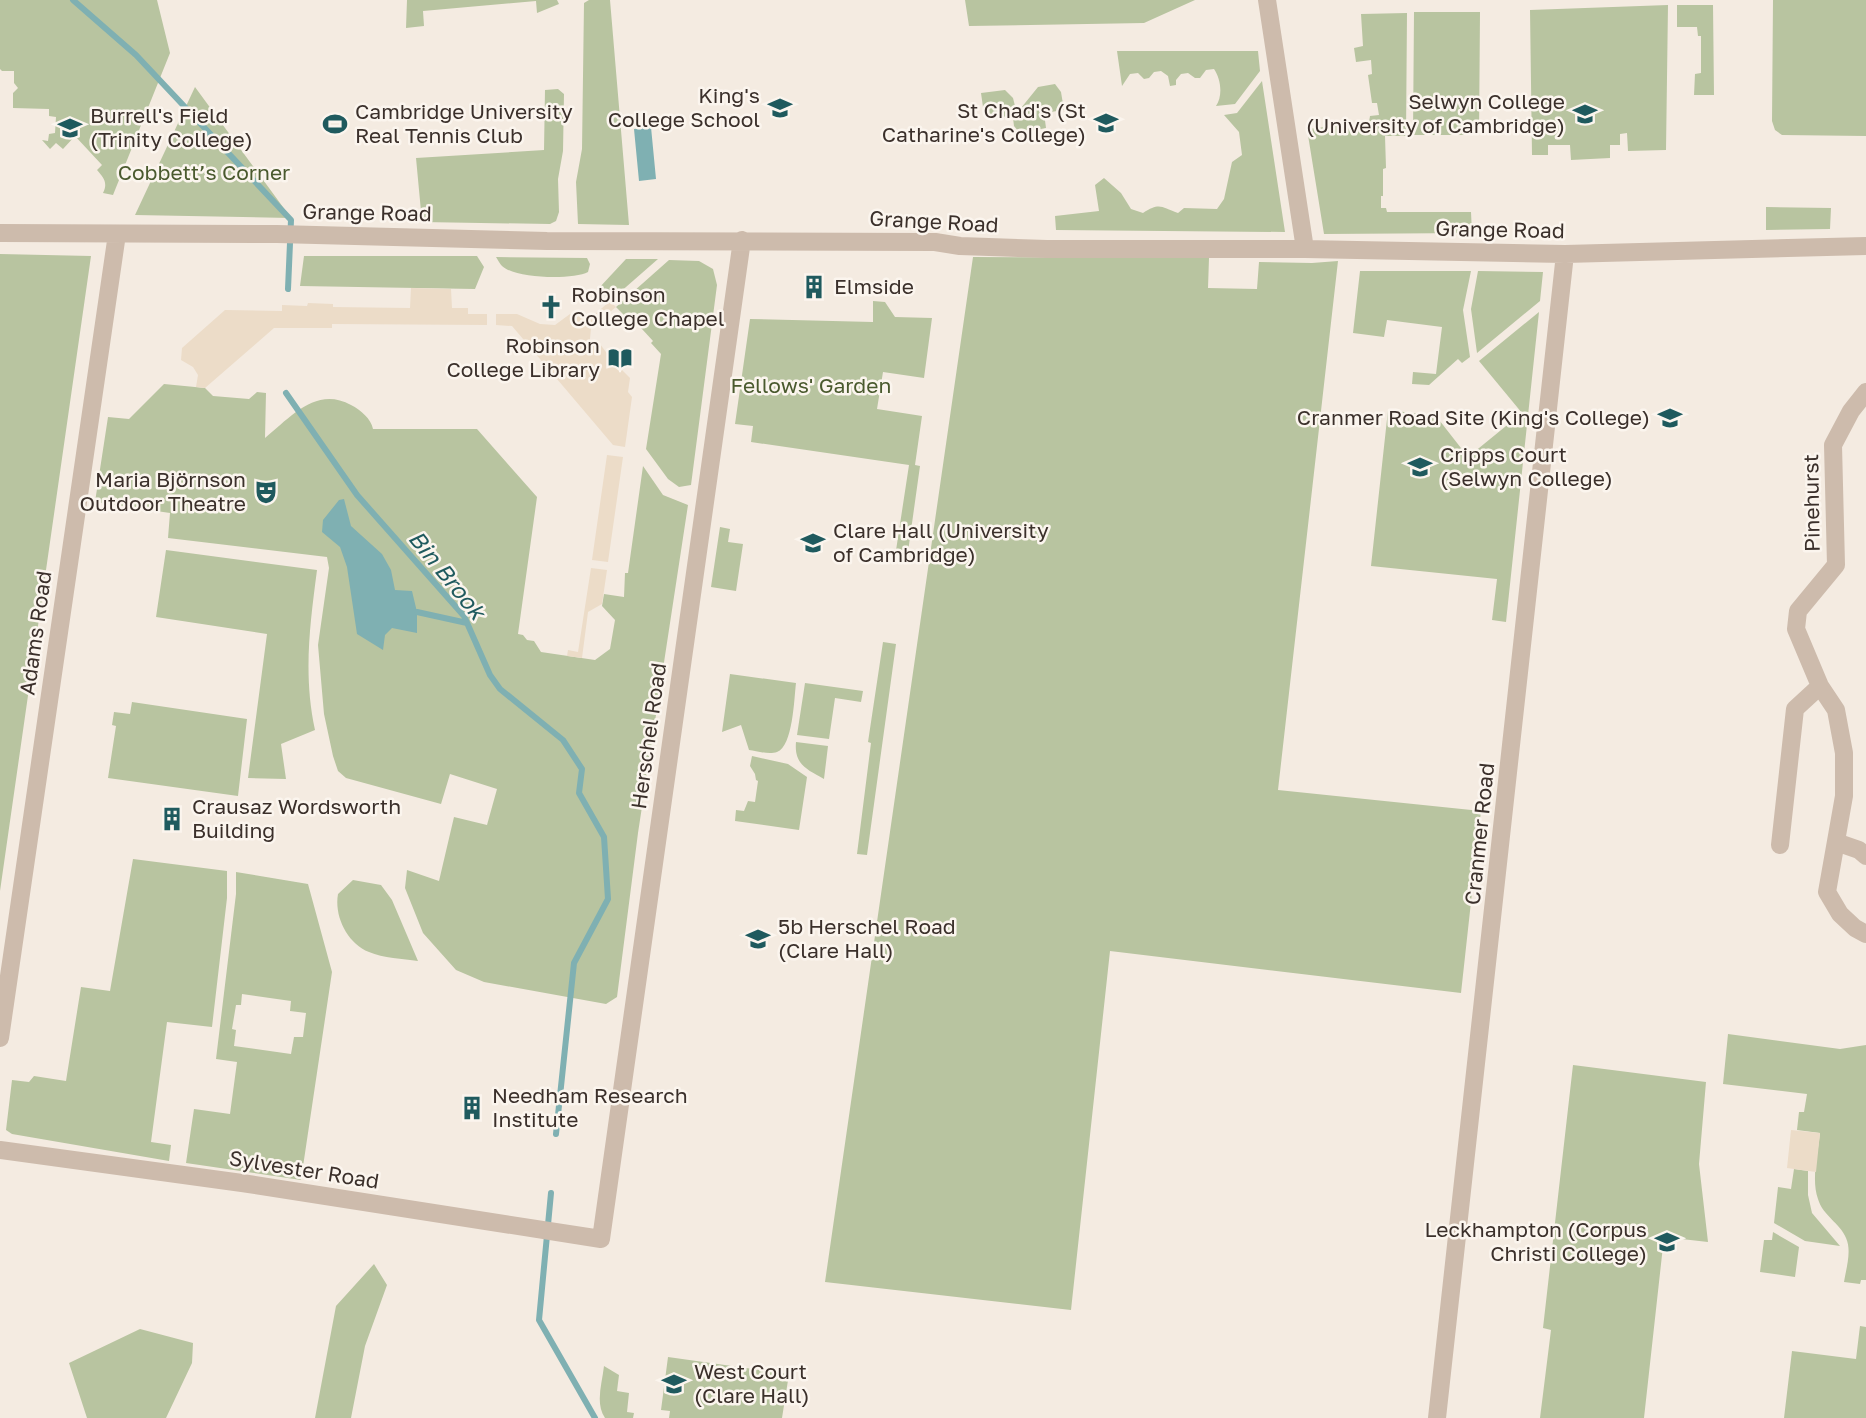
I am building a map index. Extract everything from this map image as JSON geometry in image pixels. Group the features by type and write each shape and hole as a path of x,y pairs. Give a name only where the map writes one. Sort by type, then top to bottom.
{"street":[{"path":"1267,0 1305,249"},
{"name":"Grange Road","path":"0,233 297,234 547,241 935,242 960,246 1035,248 1565,254 1866,246"},
{"name":"Adams Road","path":"0,1038 117,234"},
{"name":"Herschel Road","path":"601,1239 742,240"},
{"name":"Cranmer Road","path":"1437,1418 1565,254"},
{"name":"Pinehurst","path":"1866,393 1851,411 1833,445 1836,565 1798,611 1796,629 1820,686 1836,710 1844,753 1844,796 1827,892 1840,914 1855,929 1866,934"},
{"path":"1780,845 1795,709 1820,686"},
{"path":"1836,842 1866,856"},
{"name":"Sylvester Road","path":"0,1150 242,1183 601,1239"}],"green space":[{"name":"Burrell's Field (Trinity College)","path":"0,0 157,0 170,53 113,195 103,193 104,181 97,170 102,165 75,136 63,149 56,143 50,149 42,140 48,141 49,134 55,133 56,117 49,116 49,109 13,108 13,93 18,88 14,83 14,71 0,69"},
{"path":"407,0 557,0 559,4 537,13 536,1 423,11 424,26 406,28"},
{"path":"589,0 610,0 629,225 578,224 576,182 582,149 584,3"},
{"path":"965,0 1195,0 1144,23 969,26"},
{"path":"1773,0 1866,0 1866,136 1782,135 1775,130 1772,121"},
{"path":"1668,5 1666,150 1628,151 1627,133 1620,134 1620,145 1610,145 1610,158 1571,160 1570,145 1548,145 1548,155 1532,155 1530,10"},
{"path":"1677,5 1713,5 1714,95 1694,95 1695,74 1701,73 1701,36 1698,36 1697,27 1677,27"},
{"path":"1414,12 1480,12 1479,135 1413,135"},
{"path":"1407,13 1406,136 1385,136 1386,168 1383,169 1381,208 1386,208 1387,212 1471,212 1472,233 1324,234 1307,129 1353,124 1355,130 1368,128 1370,116 1379,115 1377,103 1372,103 1368,75 1372,74 1371,60 1356,62 1354,48 1363,46 1361,14"},
{"path":"1117,51 1258,51 1260,71 1235,104 1216,106 1220,88 1214,69 1206,70 1200,78 1188,73 1181,74 1176,85 1170,86 1168,76 1161,71 1144,79 1138,73 1130,74 1122,86"},
{"path":"1262,81 1285,232 1056,230 1055,216 1099,211 1095,185 1104,178 1121,193 1131,209 1143,213 1157,207 1178,213 1184,208 1217,209 1224,199 1232,162 1242,155 1239,132 1224,115 1237,113"},
{"path":"1055,84 1061,92 1064,110 1044,113 1046,128 1020,133 1014,126 1013,118 1038,87"},
{"name":"Cobbett’s Corner","path":"195,87 291,218 135,215"},
{"path":"558,89 564,94 563,151 558,179 559,212 556,221 550,224 422,222 416,158 544,150 545,90"},
{"path":"1005,90 1013,98 1015,106 1004,117 993,119 984,114 981,93"},
{"path":"1766,207 1831,208 1830,229 1766,230"},
{"path":"0,254 91,256 0,891"},
{"path":"304,256 477,256 484,267 475,289 300,286"},
{"path":"496,257 587,258 590,264 588,272 581,275 531,276 509,270 502,266"},
{"path":"973,257 1209,258 1208,288 1257,289 1259,262 1338,261 1278,790 1481,811 1461,993 1110,951 1071,1310 825,1282"},
{"path":"626,259 658,259 610,301 599,288"},
{"path":"669,260 699,261 713,269 717,285 691,485 679,487 668,479 646,449 661,354 631,317 628,319 616,307"},
{"path":"1360,271 1471,271 1463,310 1470,357 1462,363 1458,359 1429,385 1412,384 1413,372 1436,374 1442,327 1387,320 1384,337 1353,333"},
{"path":"1478,271 1543,272 1540,301 1477,353 1471,309"},
{"name":"Fellows' Garden","path":"873,301 885,302 895,317 932,318 924,378 883,372 877,409 922,416 915,465 920,466 907,559 895,557 909,465 751,442 753,426 735,424 750,319 873,322"},
{"path":"1539,312 1506,622 1492,620 1497,579 1371,566 1388,410 1436,416 1468,457 1522,413 1479,361"},
{"path":"164,384 205,388 213,396 249,399 257,392 266,393 265,438 294,413 326,399 338,400 355,407 368,418 373,429 477,429 537,497 518,634 534,641 541,652 595,660 610,649 615,620 602,606 604,594 624,597 625,573 628,573 643,466 663,495 688,505 638,833 617,997 606,1004 484,982 456,970 423,933 405,888 407,870 439,881 454,817 487,825 497,789 450,774 441,804 346,778 338,771 324,714 318,645 329,568 327,557 168,538 170,513 95,502 108,417 129,419"},
{"path":"720,527 730,529 728,542 743,544 736,591 711,587"},
{"path":"166,550 317,570 310,630 309,669 315,730 281,744 286,779 248,778 267,634 156,617"},
{"path":"883,642 896,644 867,855 857,854 871,743 868,742"},
{"path":"730,674 796,683 790,732 777,752 749,750 741,725 722,732"},
{"path":"805,683 863,691 861,702 835,698 829,739 797,735"},
{"path":"132,702 247,719 238,796 108,778 116,726 112,725 114,712 130,714"},
{"path":"796,742 828,746 824,779 802,765 797,756"},
{"path":"752,756 788,764 807,777 799,830 735,821 736,810 744,811 748,801 755,802 758,781 750,766"},
{"path":"133,859 227,871 227,898 212,1027 167,1022 151,1142 171,1145 169,1161 12,1134 6,1130 12,1080 29,1082 34,1076 66,1081 81,987 110,991"},
{"path":"236,872 308,884 332,972 301,1180 186,1163 194,1109 230,1114 237,1062 216,1059 236,894","holes":["242,994 291,1001 290,1011 306,1013 303,1037 294,1037 291,1054 234,1046 236,1030 232,1029 236,1005 241,1005"]},
{"path":"353,880 381,885 392,900 418,961 375,954 361,948 348,935 340,920 337,902 338,894"},
{"path":"1728,1034 1840,1049 1866,1045 1866,1280 1861,1280 1860,1284 1844,1282 1848,1243 1840,1228 1820,1205 1816,1192 1815,1175 1820,1133 1797,1130 1799,1112 1804,1112 1807,1094 1723,1084"},
{"path":"1573,1065 1706,1082 1699,1164 1708,1242 1664,1237 1644,1418 1540,1418 1551,1330 1543,1328"},
{"path":"1794,1169 1808,1171 1808,1195 1812,1213 1840,1246 1805,1241 1774,1223 1778,1187 1791,1189"},
{"path":"1773,1232 1799,1247 1795,1277 1760,1272 1764,1240 1772,1240"},
{"path":"374,1264 387,1285 365,1346 351,1418 315,1418 336,1306"},
{"path":"1860,1326 1866,1327 1866,1418 1784,1418 1792,1351 1856,1359"},
{"path":"140,1329 193,1343 192,1363 166,1418 87,1418 69,1363"},
{"path":"668,1357 789,1374 782,1418 669,1418 670,1411 661,1410"},
{"path":"604,1366 619,1375 617,1391 629,1393 627,1412 634,1413 633,1418 605,1418 600,1406"}],"shaded area":[{"path":"411,288 451,289 452,308 468,308 468,314 487,314 487,325 332,324 332,328 274,328 205,388 196,387 198,375 193,367 181,360 182,348 225,310 282,311 282,305 307,306 308,303 333,304 333,307 410,308"},
{"path":"610,301 616,307 591,328 590,339 594,344 600,344 620,371 630,378 628,392 632,397 625,447 613,445 512,326 496,325 496,314 517,314 540,324 555,325 570,314 593,316"},
{"path":"607,455 623,457 608,562 592,560"},
{"path":"591,568 607,570 602,604 588,612 582,658 567,656 568,650 578,652"},
{"path":"1791,1130 1820,1133 1816,1172 1787,1168"}],"water":[{"path":"651,127 656,179 639,181 634,129"},
{"path":"344,499 351,526 382,554 391,570 395,590 412,591 417,612 417,633 392,628 385,635 383,650 357,634 347,567 340,547 322,532 323,520 339,500"}],"waterway":[{"name":"Bin Brook","path":"73,0 136,55 291,220 288,289"},
{"name":"Bin Brook","path":"286,393 357,495 464,616 490,675 500,689 563,740 582,769 579,793 604,837 608,899 574,963 556,1134"},
{"path":"417,612 467,623"},
{"name":"Bin Brook","path":"551,1193 539,1320 595,1418"}],"place":[{"name":"King's College School","path":"780,108"},
{"name":"Selwyn College (University of Cambridge)","path":"1585,114"},
{"name":"St Chad's (St Catharine's College)","path":"1106,123"},
{"name":"Cambridge University Real Tennis Club","path":"335,124"},
{"name":"Burrell's Field (Trinity College)","path":"70,128"},
{"name":"Elmside","path":"814,287"},
{"name":"Robinson College Chapel","path":"551,307"},
{"name":"Robinson College Library","path":"620,358"},
{"name":"Cranmer Road Site (King's College)","path":"1670,418"},
{"name":"Cripps Court (Selwyn College)","path":"1420,467"},
{"name":"Maria Björnson Outdoor Theatre","path":"266,492"},
{"name":"Clare Hall (University of Cambridge)","path":"813,543"},
{"name":"Crausaz Wordsworth Building","path":"172,819"},
{"name":"5b Herschel Road (Clare Hall)","path":"758,939"},
{"name":"Needham Research Institute","path":"472,1108"},
{"name":"Leckhampton (Corpus Christi College)","path":"1667,1242"},
{"name":"West Court (Clare Hall)","path":"674,1384"}]}
